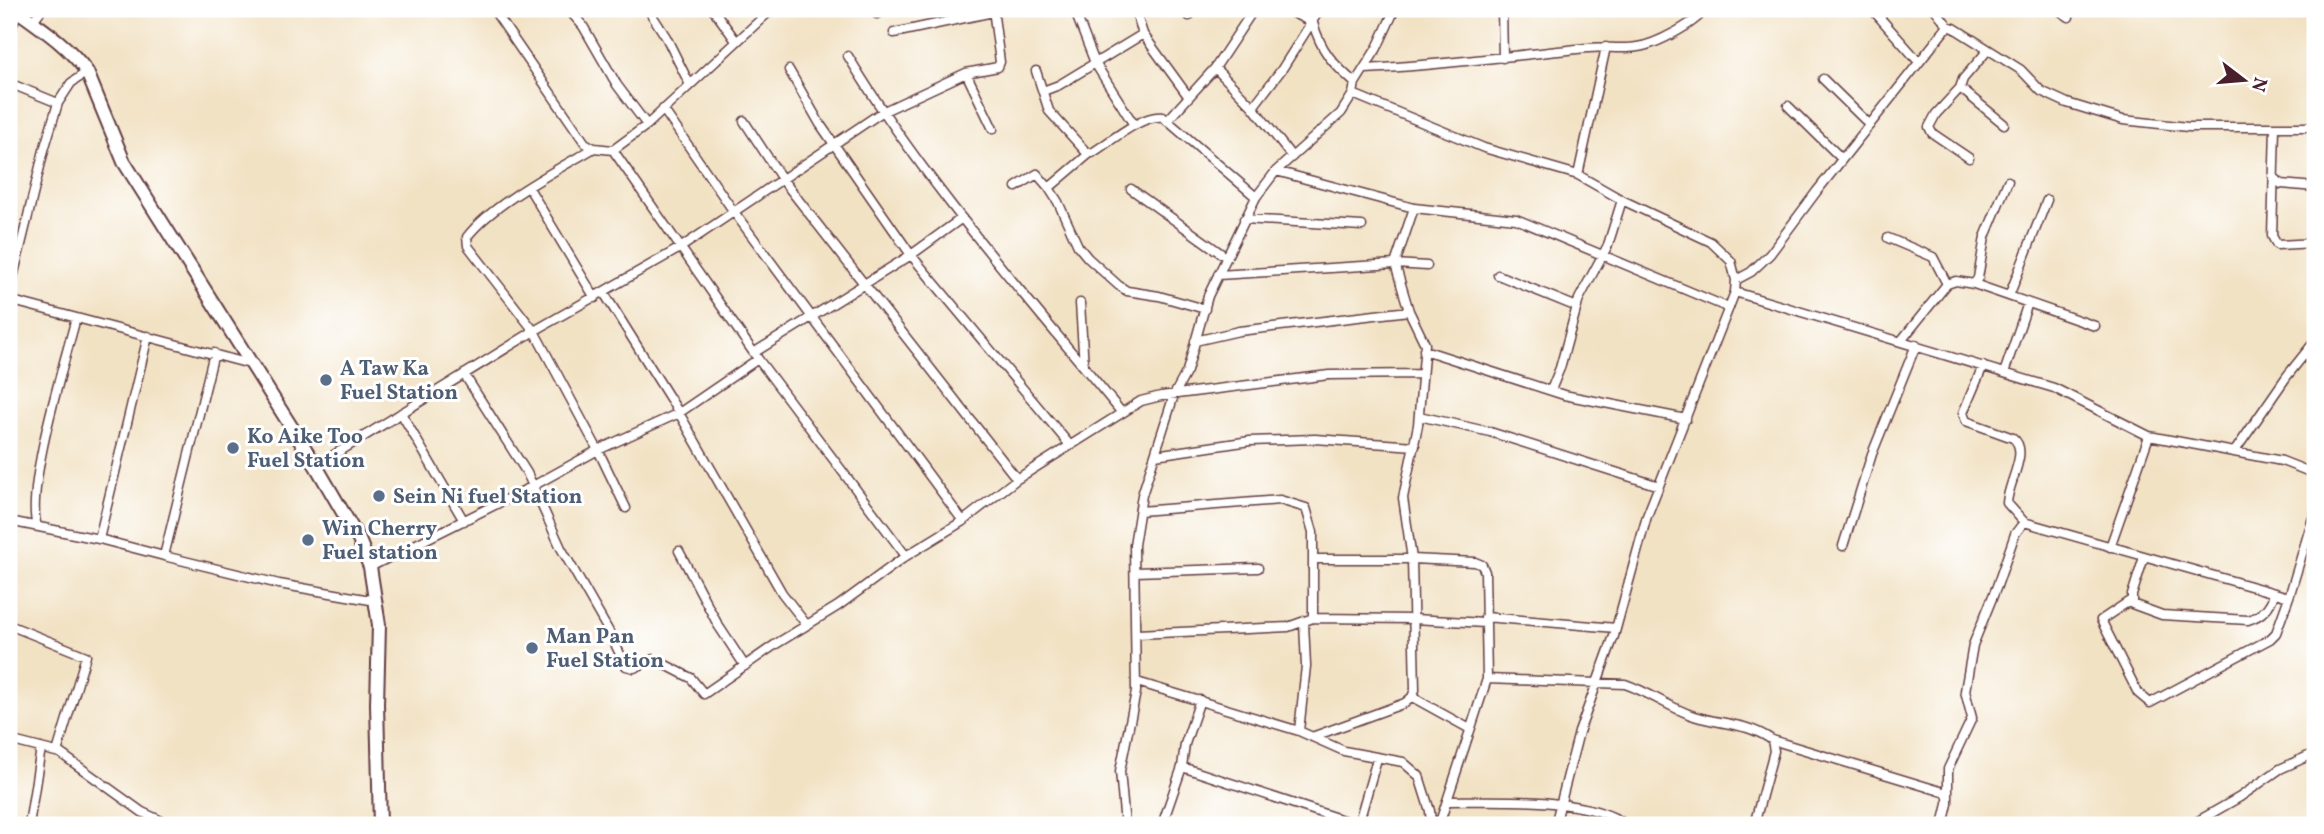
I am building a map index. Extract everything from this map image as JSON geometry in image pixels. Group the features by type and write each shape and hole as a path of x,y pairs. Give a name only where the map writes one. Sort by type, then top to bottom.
{"main road":[{"path":"16,10 72,54 87,72 124,162 316,466 359,540 370,568 379,625 377,704 380,825"}],"street":[{"path":"32,22 42,9"},
{"path":"493,9 585,143 594,148 613,150 647,124 772,9"},
{"path":"568,9 583,26 617,85 647,124"},
{"path":"648,9 666,37 689,83"},
{"path":"713,9 736,41"},
{"path":"1074,9 1095,63 1134,125"},
{"path":"1135,9 1143,34 1188,96"},
{"path":"1167,121 1215,68 1254,9"},
{"path":"1285,9 1313,23 1318,41 1333,64 1355,83"},
{"path":"1252,107 1282,69 1320,9"},
{"path":"1125,825 1121,771 1136,692 1134,545 1142,495 1174,395 1187,370 1208,296 1256,198 1276,171 1341,113 1395,9"},
{"path":"1502,9 1503,58"},
{"path":"1365,69 1428,66 1606,47 1637,47 1657,41 1700,16 1705,9"},
{"path":"1872,9 1919,62"},
{"path":"1935,9 1948,26 1954,27 2021,70 2041,91 2067,103 2123,120 2188,127 2315,127"},
{"path":"2057,9 2069,16"},
{"path":"9,37 16,10"},
{"path":"316,466 534,331 680,248 882,113 966,73 999,68 993,10 894,33"},
{"path":"1735,280 1751,272 1770,254 1948,26"},
{"path":"1043,91 1059,85 1143,34"},
{"path":"1578,175 1606,47"},
{"path":"1969,158 1932,133 1929,127 1936,114 1960,88 1963,79 1988,50"},
{"path":"848,56 882,113 962,218 1122,413"},
{"path":"1215,68 1252,107 1292,157"},
{"path":"789,70 835,146 911,255 1069,444"},
{"path":"1035,71 1049,111 1089,154"},
{"path":"9,294 58,103 71,82 87,72"},
{"path":"966,73 993,129"},
{"path":"1823,79 1870,125"},
{"path":"9,83 58,103"},
{"path":"1960,88 2004,124"},
{"path":"1353,94 1484,148 1578,175 1622,200 1711,242 1731,261 1735,292 1647,516 1616,628 1579,732 1555,825"},
{"path":"1788,106 1842,159"},
{"path":"663,109 734,212 963,521"},
{"path":"1049,188 1089,154 1134,125 1156,116 1163,117 1256,198"},
{"path":"744,121 782,179 1017,479"},
{"path":"2275,127 2273,176 2277,186 2272,236 2275,242 2284,246 2315,243"},
{"path":"594,148 529,188 474,227 467,237 468,246 534,331 626,508"},
{"path":"613,150 756,356 906,556"},
{"path":"1276,171 1414,208 1516,219 1729,308"},
{"path":"1016,187 1037,174 1049,188 1078,246 1127,291 1159,296 1205,309"},
{"path":"1974,284 1980,270 1984,237 2008,181"},
{"path":"2277,186 2315,187"},
{"path":"529,188 595,298"},
{"path":"1131,189 1226,257"},
{"path":"1550,390 1560,369 1577,307 1608,245 1622,200"},
{"path":"2009,296 2047,200"},
{"path":"1312,737 1405,703 1415,690 1412,559 1403,498 1415,446 1425,344 1409,311 1395,264 1414,208"},
{"path":"370,568 598,450 679,413 813,316 911,255 962,218"},
{"path":"1244,219 1362,226"},
{"path":"1888,238 1933,257 1947,284"},
{"path":"1218,275 1395,264 1427,266"},
{"path":"1498,275 1577,307"},
{"path":"1901,341 1947,284 1956,281 1974,284 2095,327"},
{"path":"1735,292 2054,388 2149,436 2282,461 2315,474"},
{"path":"604,293 679,413 782,593 806,624"},
{"path":"9,300 250,364"},
{"path":"1080,303 1084,367"},
{"path":"2004,373 2028,303"},
{"path":"1195,341 1239,331 1409,311"},
{"path":"37,526 33,516 38,472 76,318"},
{"path":"99,540 148,336"},
{"path":"2235,452 2287,376 2315,341"},
{"path":"1843,546 1872,454 1916,345"},
{"path":"1424,350 1550,390 1686,419"},
{"path":"164,556 214,353"},
{"path":"1983,366 1963,413 1966,421 2013,438 2019,443 2022,450 2008,491 2007,503 2024,522 2289,597"},
{"path":"464,374 527,473 561,548 626,666 634,667 654,659 691,678 704,694 806,624 838,606 906,556 963,521 1017,479 1069,444 1141,401 1329,375 1421,374"},
{"path":"401,413 464,521"},
{"path":"1419,416 1490,432 1659,486"},
{"path":"2110,547 2149,436"},
{"path":"1155,455 1250,441 1302,439 1415,446"},
{"path":"1140,511 1280,500 1306,508 1313,532 1313,618"},
{"path":"2144,557 2131,600 2101,620 2138,693 2150,702 2270,639 2276,633 2315,511"},
{"path":"9,521 279,584 376,601"},
{"path":"1943,825 1948,804 1948,769 1972,718 1965,691 1973,645 2015,534 2024,522"},
{"path":"679,551 718,625 745,666"},
{"path":"1313,559 1412,559 1475,562 1482,565 1485,572 1487,679 1440,825"},
{"path":"1135,572 1258,568"},
{"path":"2131,600 2132,604 2138,607 2162,615 2248,620 2258,617 2271,603 2274,594"},
{"path":"1137,634 1288,627 1313,618 1485,620 1616,628"},
{"path":"1299,731 1306,666 1304,623"},
{"path":"9,625 86,656 57,752"},
{"path":"1487,679 1625,684 1696,716 1737,724 1772,740 1947,793"},
{"path":"1136,682 1299,731 1344,751 1403,762 1419,776 1430,811 1431,825"},
{"path":"1412,697 1470,729"},
{"path":"1162,825 1182,767 1185,744 1200,700"},
{"path":"9,740 57,752 142,812 170,825"},
{"path":"1754,825 1771,770 1774,751 1772,740"},
{"path":"29,825 41,748"},
{"path":"2191,825 2240,797 2280,769 2315,753"},
{"path":"1182,767 1358,825 1377,759"},
{"path":"1447,801 1525,800 1562,804 1615,817 1626,825"}],"place":[{"name":"A Taw Ka Fuel Station","path":"326,380"},
{"name":"Ko Aike Too Fuel Station","path":"233,448"},
{"name":"Sein Ni fuel Station","path":"379,496"},
{"name":"Win Cherry Fuel station","path":"308,540"},
{"name":"Man Pan Fuel Station","path":"532,648"}]}
